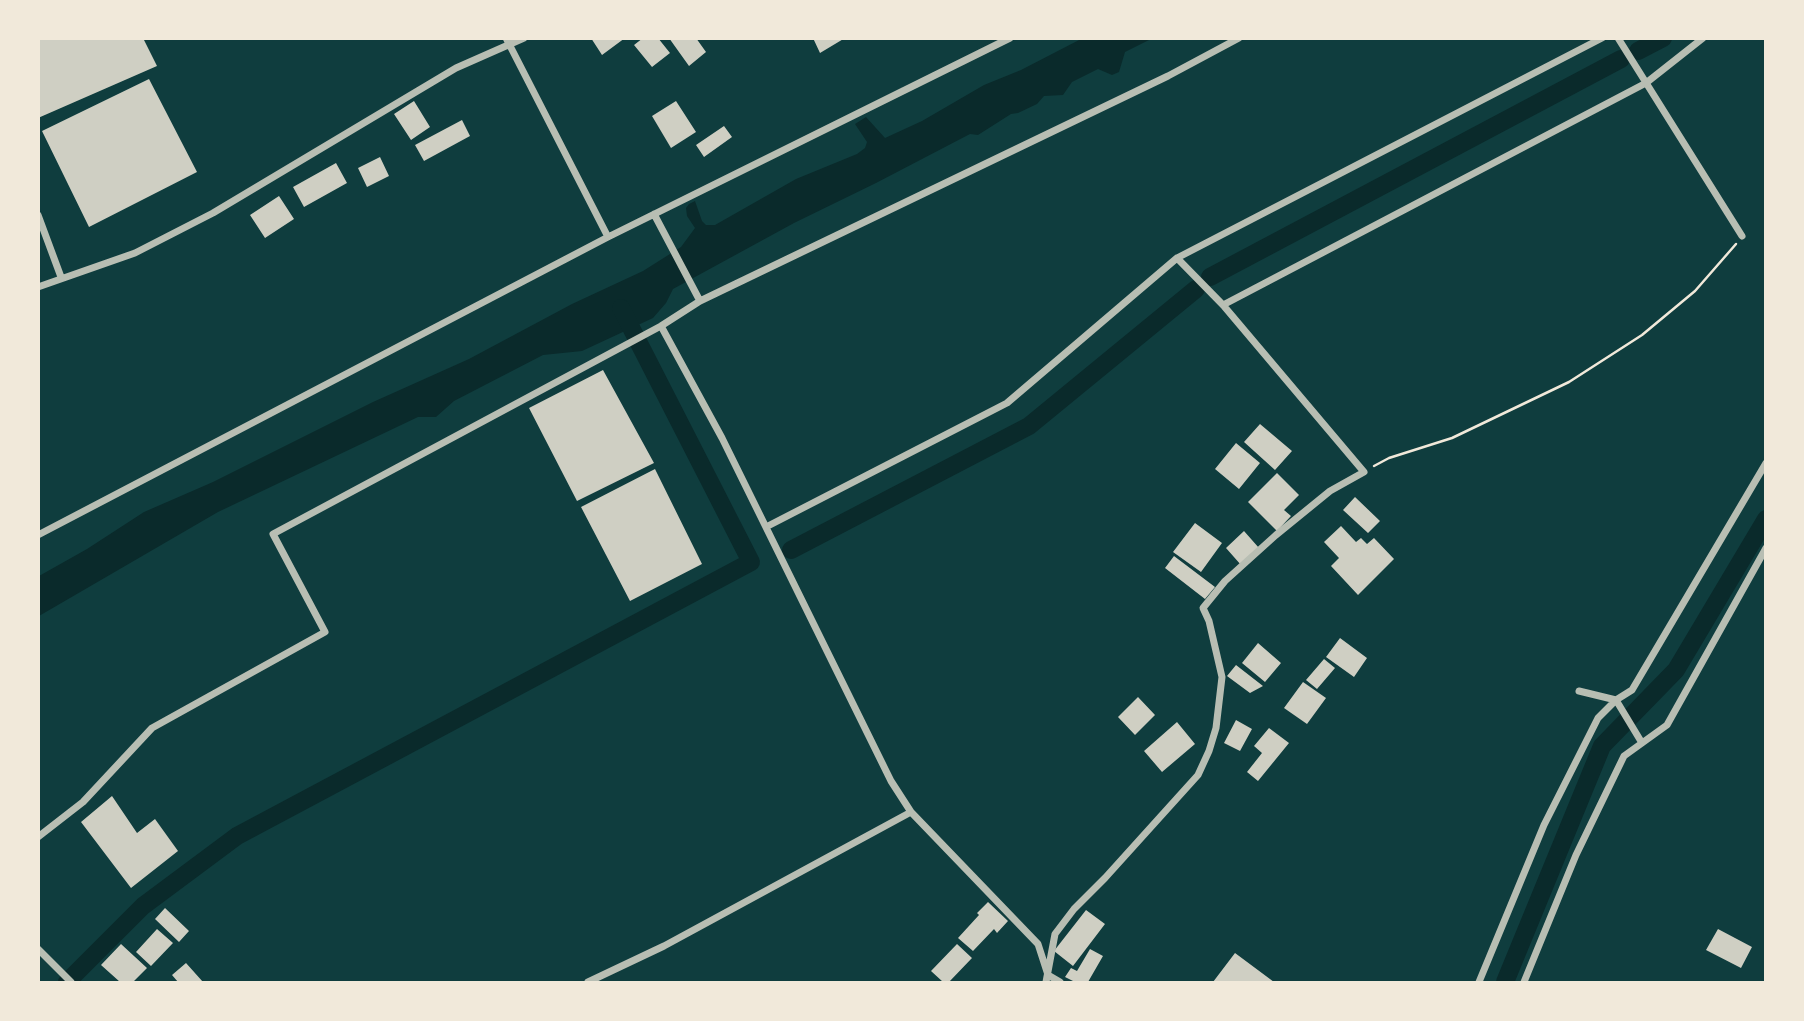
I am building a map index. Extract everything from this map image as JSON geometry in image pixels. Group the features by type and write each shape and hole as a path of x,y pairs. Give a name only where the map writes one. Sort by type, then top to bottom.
{"street":[{"path":"38,287 135,253 213,213 456,68 508,41 524,38"},
{"path":"38,535 608,237 1010,38"},
{"path":"38,837 83,802 152,728 325,632 274,534 661,326 700,301 1168,76 1239,38"},
{"path":"766,527 1007,403 1177,258 1602,38"},
{"path":"1618,38 1742,236"},
{"path":"1223,306 1646,83 1703,38"},
{"path":"508,41 608,237"},
{"path":"654,214 700,301"},
{"path":"38,215 61,277"},
{"path":"1047,979 1055,934 1074,909 1198,775 1209,751 1216,728 1222,677 1209,621 1203,608 1225,581 1276,535 1330,491 1364,472 1223,306 1177,258"},
{"path":"661,326 722,438 872,745 911,812 1038,944 1047,979"},
{"path":"1479,982 1544,825 1598,718 1616,700 1632,690 1766,463"},
{"path":"1524,982 1576,855 1624,756 1667,725 1766,548"},
{"path":"1579,691 1616,700 1642,743"},
{"path":"588,982 664,946 911,812"},
{"path":"38,949 71,982"},
{"path":"1047,979 1060,982"}],"path":[{"path":"1364,472 1389,458 1452,438 1569,382 1642,335 1695,291 1742,236"}],"water":[{"path":"1081,39 1151,39 1125,52 1119,72 1112,75 1098,69 1072,82 1063,95 1044,96 1037,104 1011,114 978,135 970,134 794,223 673,289 666,303 653,318 582,351 543,355 454,401 436,417 418,417 218,512 39,616 39,576 144,512 213,482 373,402 469,359 572,304 643,271 681,247 695,228 687,216 686,208 689,204 695,201 702,221 706,225 715,225 796,179 857,154 865,148 867,142 855,124 866,117 885,138 922,121 984,85 1021,70"}],"building":[{"path":"38,38 143,38 157,66 38,118"},
{"path":"591,38 625,38 602,55"},
{"path":"643,38 658,38 670,53 652,67 634,45"},
{"path":"669,38 696,38 706,52 689,66"},
{"path":"813,38 845,38 820,53"},
{"path":"149,79 197,172 89,227 42,131"},
{"path":"414,101 430,127 411,140 394,114"},
{"path":"676,101 696,132 671,148 652,116"},
{"path":"462,120 470,136 424,161 415,145"},
{"path":"724,126 732,137 704,157 696,145"},
{"path":"380,157 389,176 367,187 358,168"},
{"path":"336,163 347,183 304,207 293,187"},
{"path":"279,196 294,219 265,238 250,215"},
{"path":"603,370 654,463 577,501 529,408"},
{"path":"1260,424 1292,451 1275,470 1244,442"},
{"path":"1236,443 1260,463 1239,489 1215,469"},
{"path":"655,469 702,564 630,601 581,507"},
{"path":"1277,473 1299,495 1284,510 1291,516 1277,531 1248,502"},
{"path":"1355,497 1380,521 1368,533 1343,510"},
{"path":"1195,523 1222,543 1201,572 1173,552"},
{"path":"1341,526 1356,542 1361,538 1367,544 1374,538 1394,559 1358,595 1331,566 1339,558 1324,542"},
{"path":"1244,531 1259,548 1241,565 1226,548"},
{"path":"1174,556 1215,587 1205,599 1165,568"},
{"path":"1340,638 1367,658 1354,677 1326,657"},
{"path":"1258,643 1281,663 1265,682 1242,663"},
{"path":"1324,659 1335,668 1317,689 1306,680"},
{"path":"1236,665 1263,686 1250,693 1227,676"},
{"path":"1303,682 1326,698 1307,724 1284,708"},
{"path":"1138,697 1155,715 1135,735 1118,717"},
{"path":"1236,720 1252,729 1240,751 1224,743"},
{"path":"1177,722 1195,744 1162,772 1144,751"},
{"path":"1269,728 1289,743 1258,781 1247,772 1262,753 1254,746"},
{"path":"112,796 137,833 155,819 178,851 131,888 81,822"},
{"path":"988,902 1008,921 997,933 994,929 973,951 958,938"},
{"path":"165,908 189,931 179,942 155,919"},
{"path":"1086,910 1105,924 1073,966 1054,951"},
{"path":"157,929 173,943 151,966 136,952"},
{"path":"1718,929 1752,947 1741,968 1706,950"},
{"path":"121,944 147,968 133,982 120,982 101,965"},
{"path":"957,944 972,958 949,982 943,982 931,971"},
{"path":"1090,949 1103,956 1088,982 1075,982 1065,977 1071,968 1077,971"},
{"path":"1235,953 1274,982 1213,982"},
{"path":"186,963 203,982 178,982 172,975"}],"waterway":[{"path":"1638,51 1663,38"},
{"path":"1210,277 1621,59"},
{"path":"791,550 1029,426 1196,289"},
{"path":"67,982 143,906 237,836 751,562 621,308"},
{"path":"1505,982 1602,746 1676,670 1766,519"}]}
